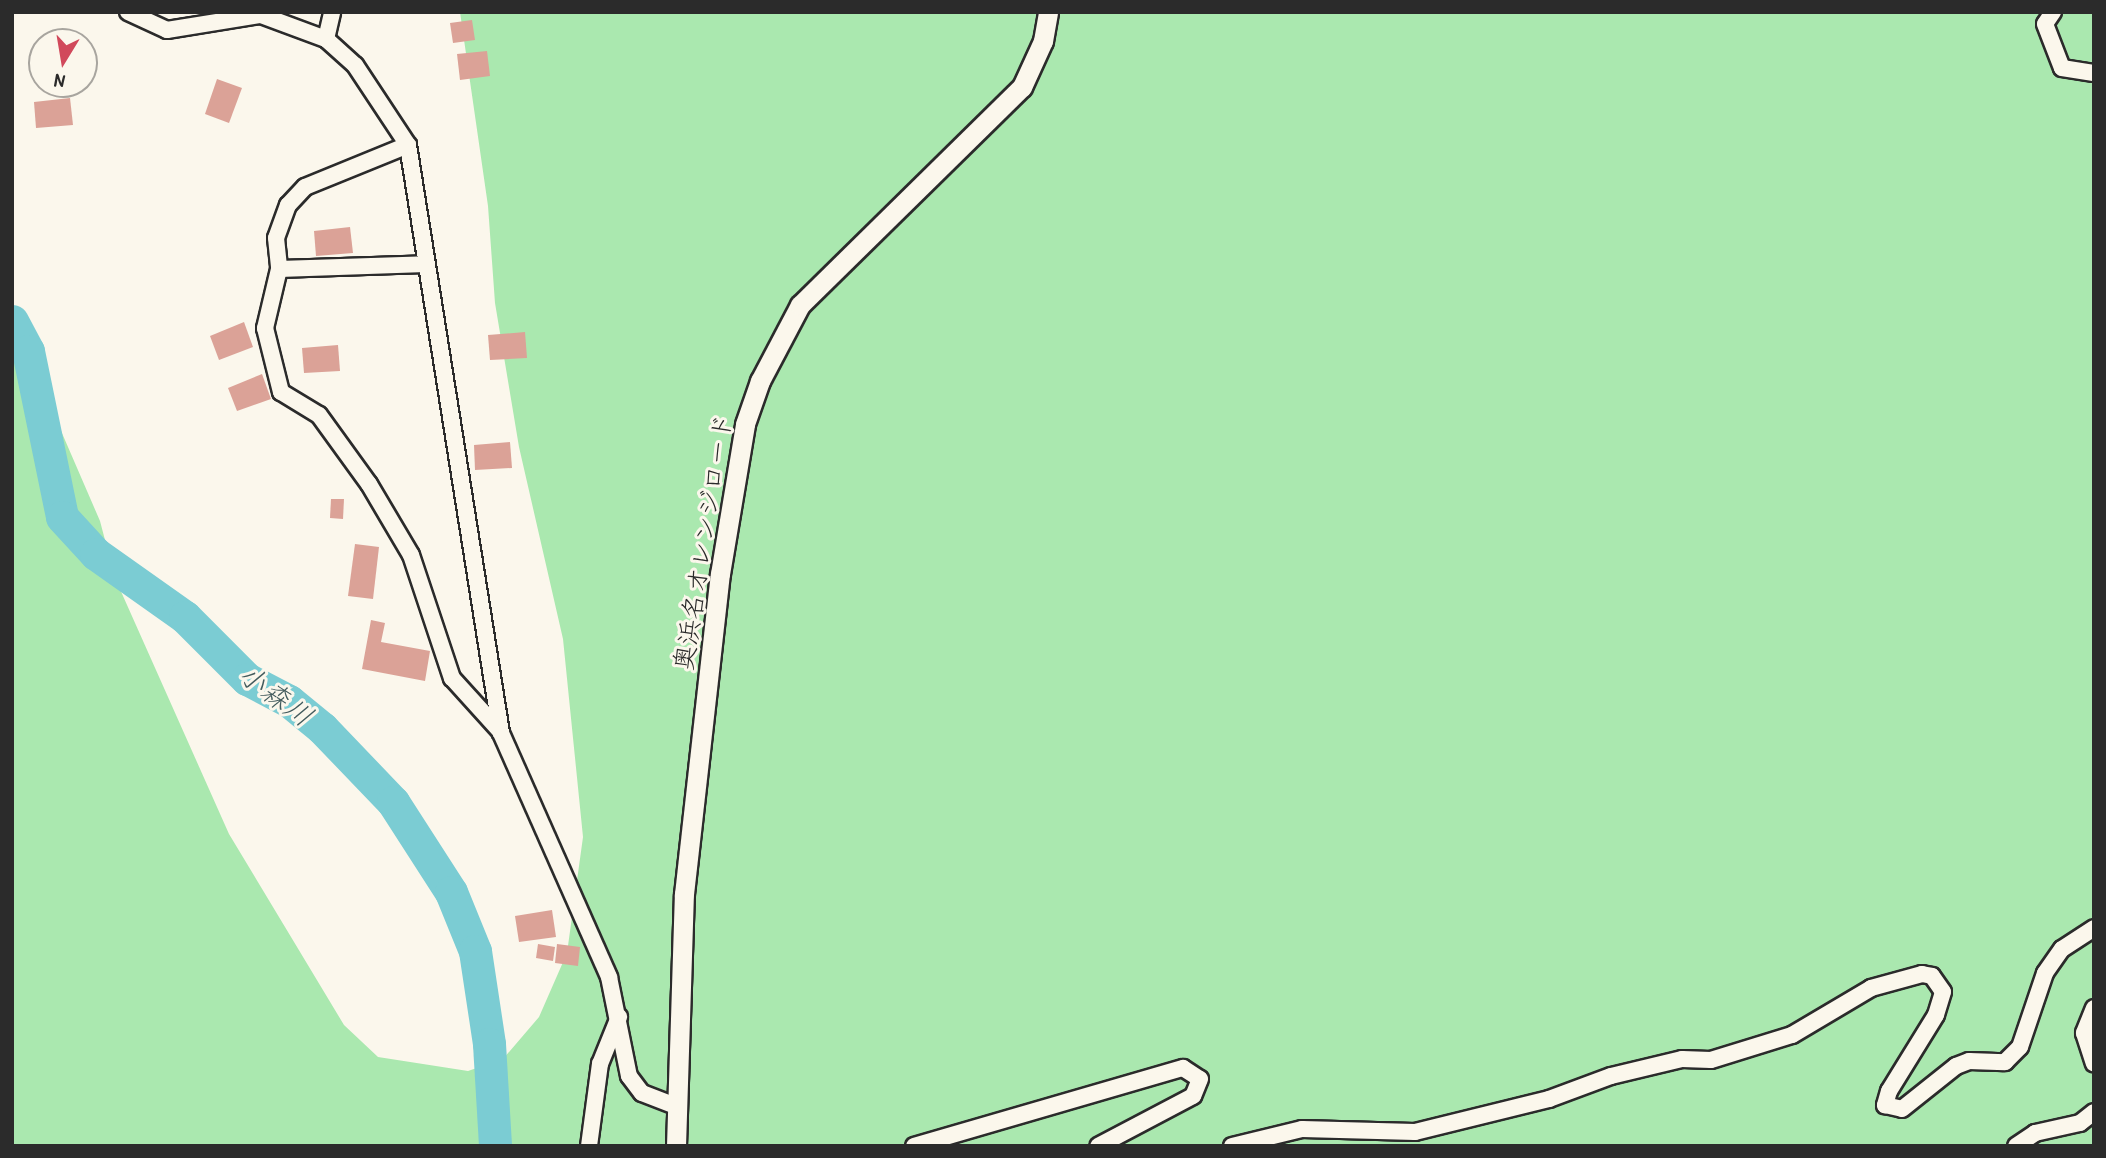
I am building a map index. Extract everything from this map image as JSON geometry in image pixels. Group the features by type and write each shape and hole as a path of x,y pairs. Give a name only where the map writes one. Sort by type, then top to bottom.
{"street":[{"path":"128,12 167,30 261,15 326,39 355,65 408,145 501,733 581,909 619,1017 628,1076 642,1093 674,1105"},
{"path":"326,39 332,12"},
{"name":"奥浜名オレンジロード","path":"676,1146 674,1105 684,894 701,721 745,424 760,381 800,305 1022,87 1042,41 1048,12"},
{"path":"2053,12 2046,24 2062,68 2094,73"},
{"path":"408,145 305,187 280,222 279,269 265,328 281,392 319,415 369,484 411,555 452,678 501,733"},
{"path":"279,269 426,264"},
{"path":"1232,1146 1302,1129 1415,1132 1549,1099 1611,1076 1682,1059 1712,1060 1792,1035 1871,988 1922,974 1933,976 1943,992 1936,1015 1889,1091 1885,1105 1902,1109 1956,1066 1969,1060 2005,1062 2020,1047 2045,973 2062,949 2094,928"},
{"path":"2094,1008 2084,1033 2094,1063"},
{"path":"589,1146 600,1064 619,1017"},
{"path":"914,1146 1183,1068 1200,1079 1193,1096 1098,1146"},
{"path":"2016,1146 2035,1133 2080,1123 2094,1112"}],"green space":[{"path":"460,12 2094,12 2094,1146 12,1146 12,355 52,410 100,521 115,578 229,834 344,1025 378,1057 468,1071 503,1059 539,1017 567,953 583,837 563,639 519,447 495,303 488,206"}],"building":[{"path":"472,20 475,40 453,43 450,23"},
{"path":"487,51 490,76 460,80 457,54"},
{"path":"217,79 242,88 229,123 205,114"},
{"path":"70,98 73,125 36,128 34,102"},
{"path":"350,227 353,253 316,256 314,231"},
{"path":"244,322 253,347 219,360 210,336"},
{"path":"525,332 527,358 490,360 488,335"},
{"path":"338,345 340,371 304,373 302,348"},
{"path":"262,374 271,399 237,411 228,388"},
{"path":"510,442 512,468 475,470 474,445"},
{"path":"331,499 344,499 343,519 330,518"},
{"path":"355,544 379,547 373,599 348,596"},
{"path":"371,620 385,623 381,642 430,651 425,681 362,669"},
{"path":"552,910 556,937 519,942 515,916"},
{"path":"538,944 555,947 553,961 536,958"},
{"path":"557,944 580,947 578,966 555,963"}],"waterway":[{"name":"小森川","path":"12,321 28,351 62,517 96,554 185,617 247,679 289,701 322,728 393,802 451,892 475,951 489,1044 495,1146"}]}
